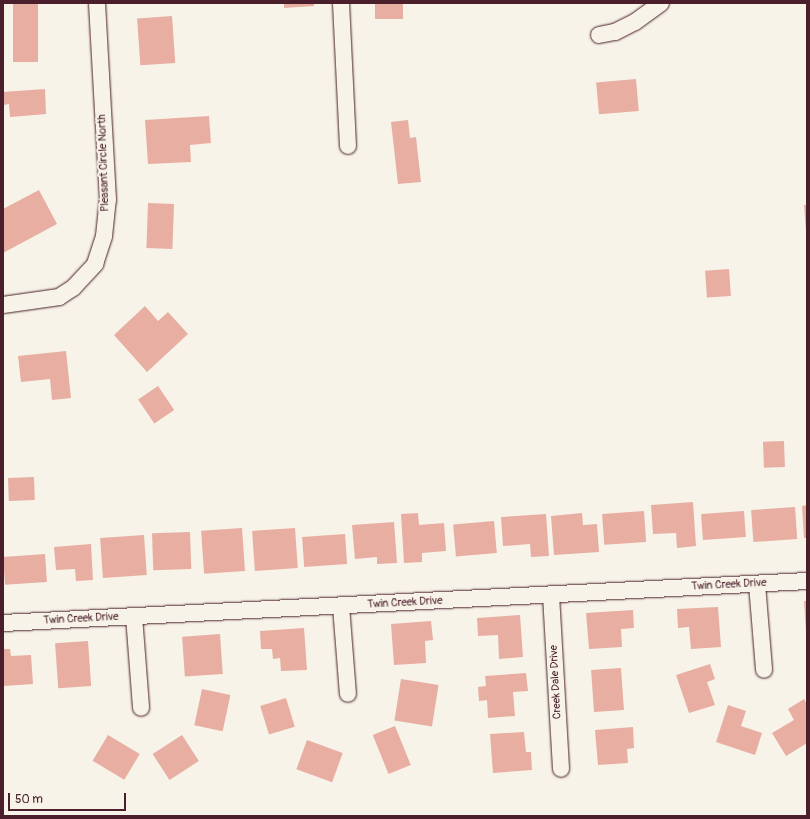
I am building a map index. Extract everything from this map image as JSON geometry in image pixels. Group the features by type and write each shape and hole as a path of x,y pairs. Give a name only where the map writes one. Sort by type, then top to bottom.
{"street":[{"name":"Pleasant Circle North","path":"3,305 59,297 73,288 95,264 104,236 108,200 97,3"},
{"path":"341,3 348,146"},
{"path":"599,35 615,32 635,22 661,3"},
{"name":"Twin Creek Drive","path":"3,623 807,581"},
{"path":"757,584 764,670"},
{"name":"Creek Dale Drive","path":"551,595 561,769"},
{"path":"341,606 348,694"},
{"path":"134,616 141,708"}],"building":[{"path":"13,3 38,3 38,62 13,62"},
{"path":"284,3 314,3 314,6 284,8"},
{"path":"375,3 403,3 403,19 375,19"},
{"path":"172,16 175,63 140,65 137,18"},
{"path":"636,79 639,111 599,114 596,82"},
{"path":"45,89 46,114 10,117 9,104 3,105 3,92"},
{"path":"209,116 211,143 190,145 191,162 148,164 145,120"},
{"path":"408,120 410,138 416,137 421,182 398,184 391,122"},
{"path":"39,190 57,224 3,253 3,209"},
{"path":"148,203 174,204 172,249 146,248"},
{"path":"804,205 807,205 806,232"},
{"path":"729,269 731,296 707,298 705,271"},
{"path":"145,306 158,321 168,312 188,334 147,372 114,335"},
{"path":"66,351 71,398 52,400 50,379 21,382 18,356"},
{"path":"158,386 174,410 154,423 138,399"},
{"path":"784,441 785,467 764,468 763,442"},
{"path":"34,477 35,500 9,501 8,478"},
{"path":"693,502 696,546 677,548 676,533 653,534 651,505"},
{"path":"807,505 807,538 804,538 802,506"},
{"path":"795,507 797,539 753,542 751,510"},
{"path":"644,511 646,542 604,545 602,514"},
{"path":"744,511 746,537 703,540 701,514"},
{"path":"418,513 419,525 444,523 446,551 422,553 422,562 404,563 401,514"},
{"path":"582,513 583,525 597,524 599,552 554,555 551,516"},
{"path":"546,514 549,556 531,557 530,544 503,546 501,517"},
{"path":"494,521 497,553 456,556 453,525"},
{"path":"394,522 397,563 377,564 377,557 355,559 352,525"},
{"path":"242,528 245,571 204,574 201,531"},
{"path":"295,528 298,568 255,571 252,531"},
{"path":"190,532 191,569 153,570 152,533"},
{"path":"345,534 347,564 304,567 302,537"},
{"path":"144,535 147,575 103,578 100,538"},
{"path":"91,544 93,580 76,581 75,569 56,570 54,547"},
{"path":"45,554 47,582 5,585 3,557"},
{"path":"804,601 807,601 806,631"},
{"path":"718,607 721,647 691,649 689,627 678,628 677,609"},
{"path":"633,610 634,628 621,629 622,647 589,649 586,613"},
{"path":"520,615 523,657 499,659 498,635 478,636 477,618"},
{"path":"431,621 433,640 425,641 426,663 394,665 391,624"},
{"path":"304,628 307,670 281,671 280,658 273,659 272,649 261,649 260,631"},
{"path":"220,634 223,674 185,677 182,637"},
{"path":"88,641 91,686 58,688 55,643"},
{"path":"3,649 10,649 11,656 31,655 33,684 3,686"},
{"path":"710,664 715,679 707,682 715,705 689,713 676,675"},
{"path":"621,668 624,710 594,712 591,670"},
{"path":"526,673 528,691 513,692 515,716 488,718 487,700 479,701 478,687 486,686 485,676"},
{"path":"401,679 439,685 432,726 394,720"},
{"path":"202,689 230,695 223,731 194,725"},
{"path":"286,698 295,727 269,735 260,706"},
{"path":"804,699 807,704 807,743 786,756 772,733 794,720 788,709"},
{"path":"728,705 746,711 741,726 762,733 755,755 716,742"},
{"path":"395,726 411,765 388,774 373,735"},
{"path":"633,727 634,748 627,749 628,763 598,765 595,730"},
{"path":"524,732 526,752 531,752 532,770 493,773 490,734"},
{"path":"108,735 140,754 124,780 93,761"},
{"path":"182,735 199,761 170,780 153,754"},
{"path":"307,740 343,753 332,782 296,769"}]}
